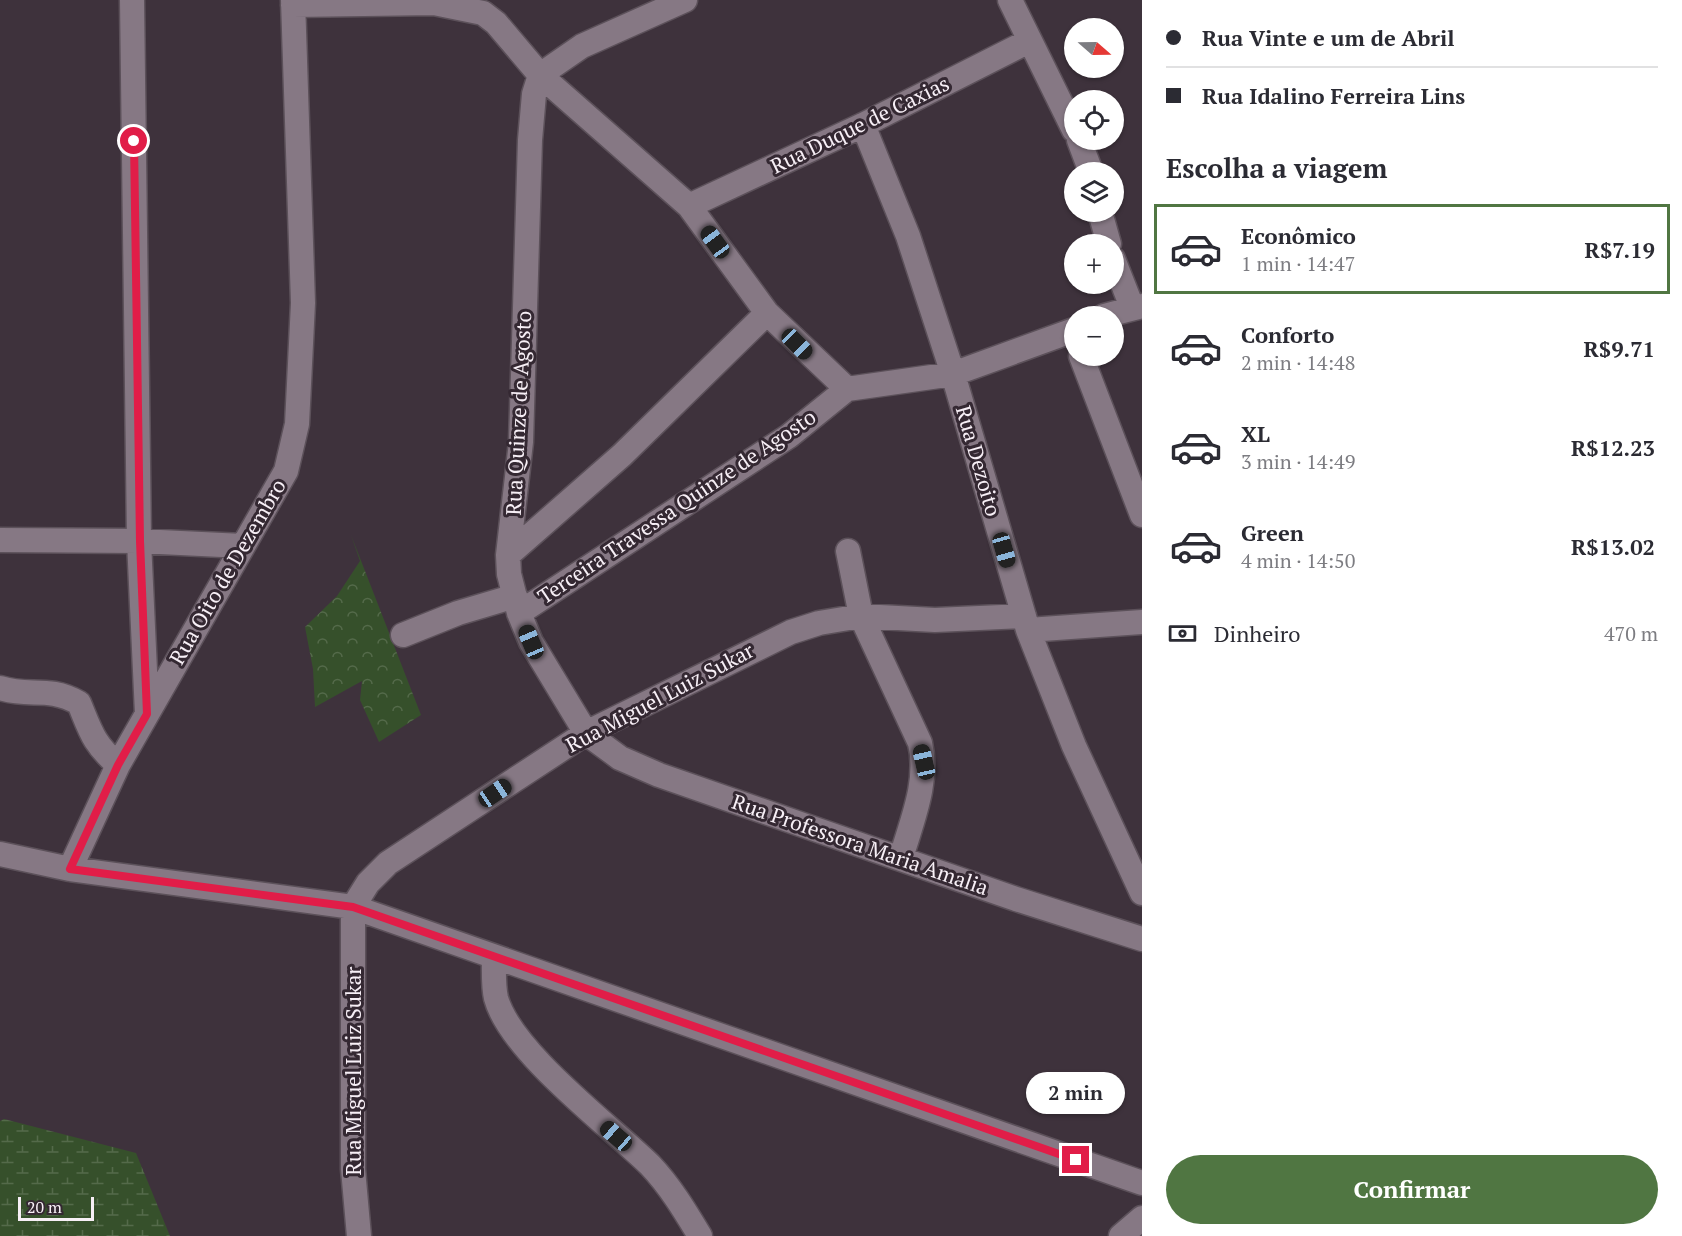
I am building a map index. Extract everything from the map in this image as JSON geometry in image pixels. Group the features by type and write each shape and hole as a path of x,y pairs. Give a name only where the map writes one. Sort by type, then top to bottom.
{"street":[{"path":"132,0 140,541 147,714"},
{"path":"540,75 582,46 685,0"},
{"path":"1010,0 1064,110"},
{"path":"293,3 434,3 485,6 540,75 689,206 767,313 847,389 953,374 1064,336"},
{"name":"Rua Oito de Dezembro","path":"70,869 118,765 286,471 297,424 303,303 293,3"},
{"name":"Rua Duque de Caxias","path":"689,206 863,125 1029,41"},
{"name":"Rua Quinze de Agosto","path":"540,75 534,94 530,140 521,442 508,555 517,604 531,642 586,733"},
{"name":"Rua Dezoito","path":"863,125 908,236 953,374 1026,623 1066,727 1142,893"},
{"path":"1124,281 1137,306"},
{"path":"508,555 622,455 767,313"},
{"path":"1085,366 1142,515"},
{"name":"Terceira Travessa Quinze de Agosto","path":"403,635 458,613 517,604 789,436 847,389"},
{"path":"0,540 140,541 243,546"},
{"path":"848,551 861,616 920,743 924,762 918,801 901,858"},
{"name":"Rua Miguel Luiz Sukar","path":"359,1236 353,1169 353,907 368,883 388,863 586,733 791,632 819,623 861,616 1026,623 1142,622"},
{"path":"0,688 11,692 54,691 79,703 92,737 99,748 118,765"},
{"name":"Rua Professora Maria Amalia","path":"586,733 620,758 659,775 1016,899 1142,939"},
{"path":"0,854 70,869 353,907 1142,1183"},
{"path":"494,957 496,997 506,1020 583,1106 650,1165 668,1186 700,1236"},
{"path":"1121,1236 1142,1218"}],"green space":[{"path":"351,535 421,715 379,742 360,700 362,681 315,707 313,669 305,627 337,596 360,561"},
{"path":"4,1119 136,1153 170,1236 0,1236 0,1121"}],"route":[{"path":"134,141 140,541 147,714 118,765 70,869 353,907 1076,1160"}]}
